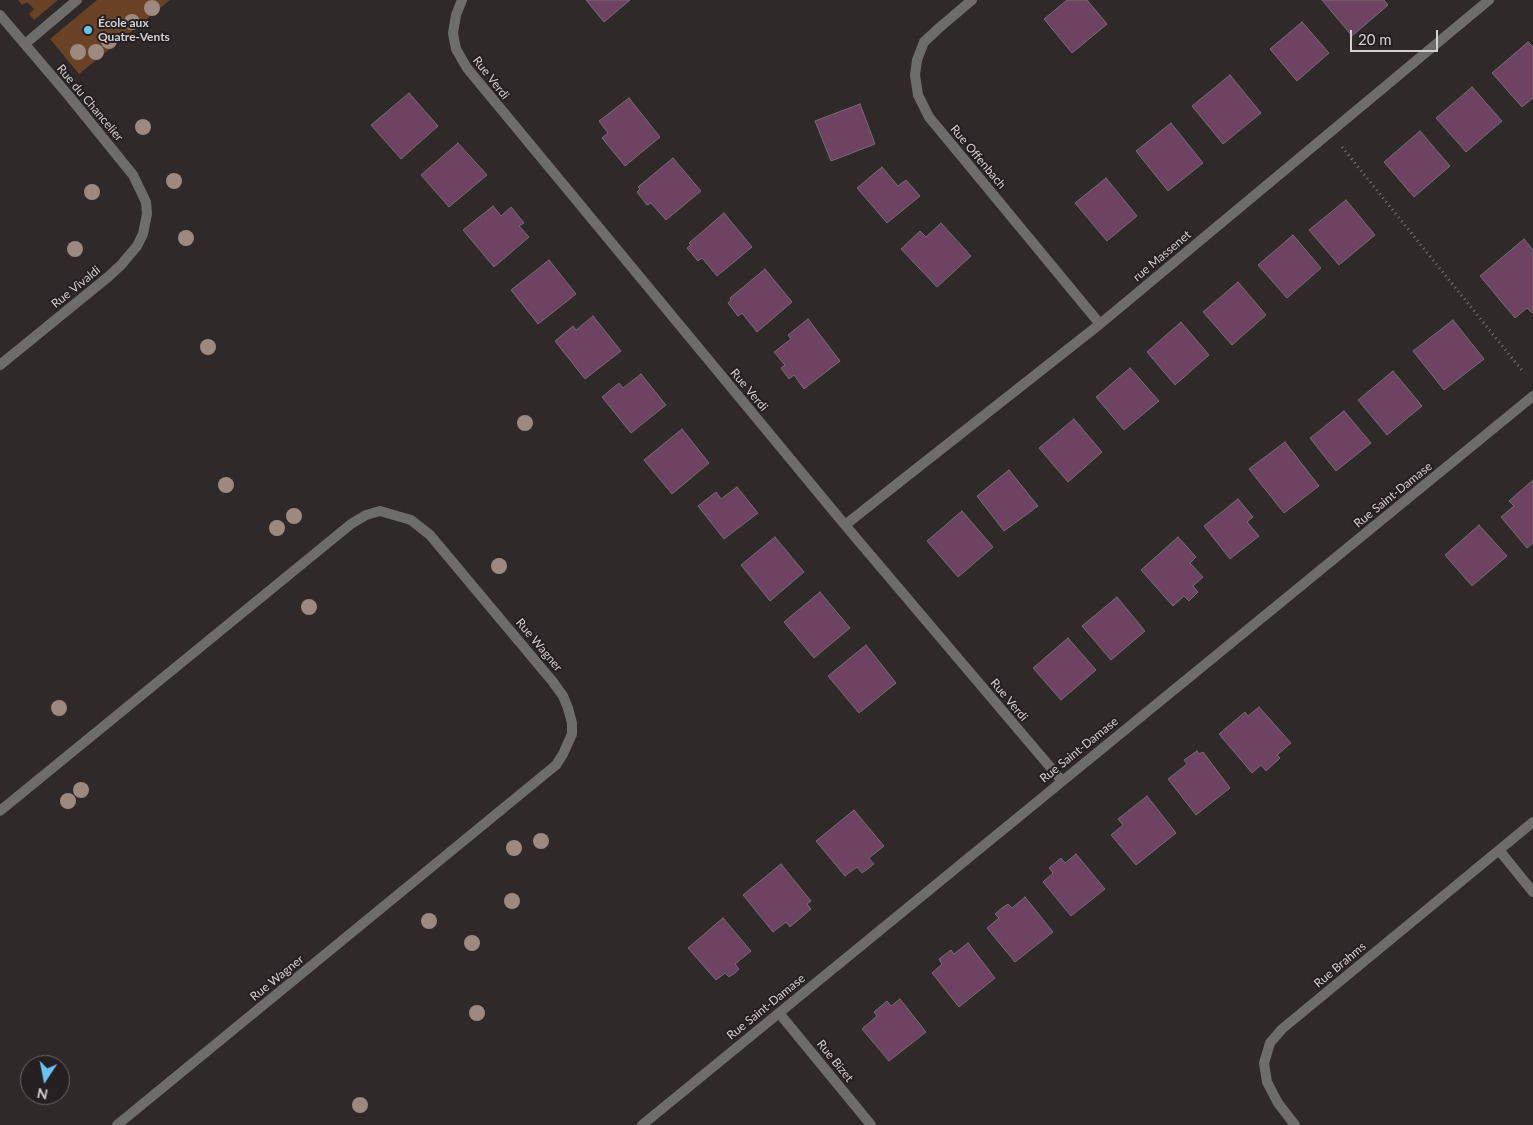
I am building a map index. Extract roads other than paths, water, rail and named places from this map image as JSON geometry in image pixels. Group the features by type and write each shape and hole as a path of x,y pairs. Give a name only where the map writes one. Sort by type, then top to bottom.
{"street":[{"path":"25,44 77,0"},
{"name":"Rue Verdi","path":"462,0 456,15 453,33 456,49 467,68 845,525 1062,780"},
{"name":"Rue Offenbach","path":"972,0 924,42 917,60 915,75 918,95 929,117 1100,324"},
{"name":"rue Massenet","path":"845,525 1100,324 1489,0"},
{"name":"Rue du Chancelier","path":"0,15 133,175 142,190 147,214"},
{"name":"Rue Vivaldi","path":"0,365 121,265 137,246 143,234 147,214"},
{"name":"Rue Saint-Damase","path":"642,1125 1533,396"},
{"name":"Rue Wagner","path":"0,810 350,524 380,510 411,520 430,534 553,682 563,696 568,708 572,722 572,734 564,754 556,765 117,1125"},
{"name":"Rue Brahms","path":"1296,1125 1278,1103 1267,1082 1264,1063 1270,1043 1290,1022 1533,822"},
{"path":"1498,850 1533,892"},
{"name":"Rue Bizet","path":"779,1013 871,1125"}],"place":[{"name":"École aux Quatre-Vents","path":"88,30"}]}
